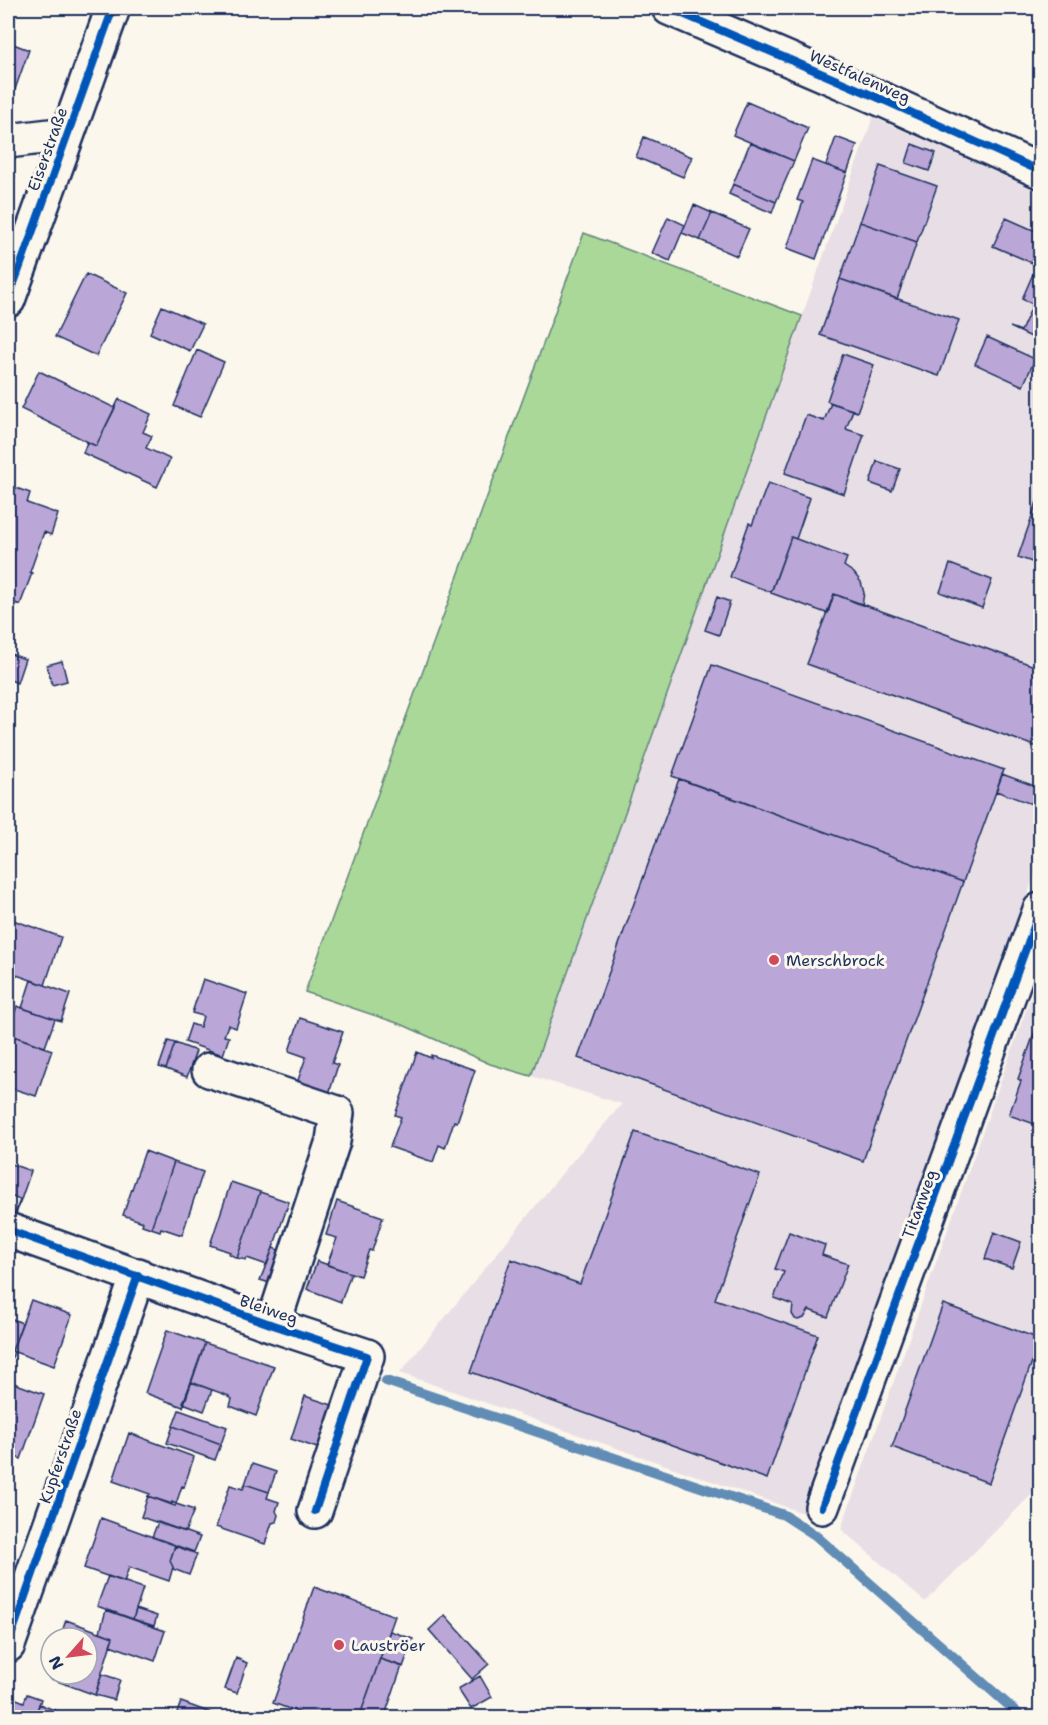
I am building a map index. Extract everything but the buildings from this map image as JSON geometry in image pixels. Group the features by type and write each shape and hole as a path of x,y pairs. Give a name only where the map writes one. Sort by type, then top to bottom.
{"street":[{"name":"Eiserstraße","path":"8,300 113,8"},
{"name":"Westfalenweg","path":"669,8 1041,171"},
{"path":"8,141 67,134"},
{"name":"Titanweg","path":"822,1507 1041,910"},
{"path":"209,1070 337,1113 333,1141 273,1325"},
{"name":"Bleiweg","path":"8,1230 273,1325 367,1356 315,1511"},
{"name":"Kupferstraße","path":"8,1645 138,1275"}],"shaded area":[{"path":"873,117 1040,192 1040,860 806,1514 400,1373 568,1166 622,1104 531,1076"},
{"path":"1040,971 1040,1486 925,1602 841,1529"}],"green space":[{"path":"584,233 802,316 531,1076 490,1064 403,1025 305,992"}],"waterway":[{"path":"386,1381 784,1515 815,1535 1023,1718"}],"cycle path":[{"path":"8,300 113,8"},
{"path":"669,8 888,102 1040,171"},
{"path":"822,1507 1040,910"},
{"path":"8,1230 273,1325 367,1356 315,1511"},
{"path":"8,1645 138,1275"}],"place":[{"name":"Merschbrock","path":"774,960"},
{"name":"Lauströer","path":"339,1645"}]}
